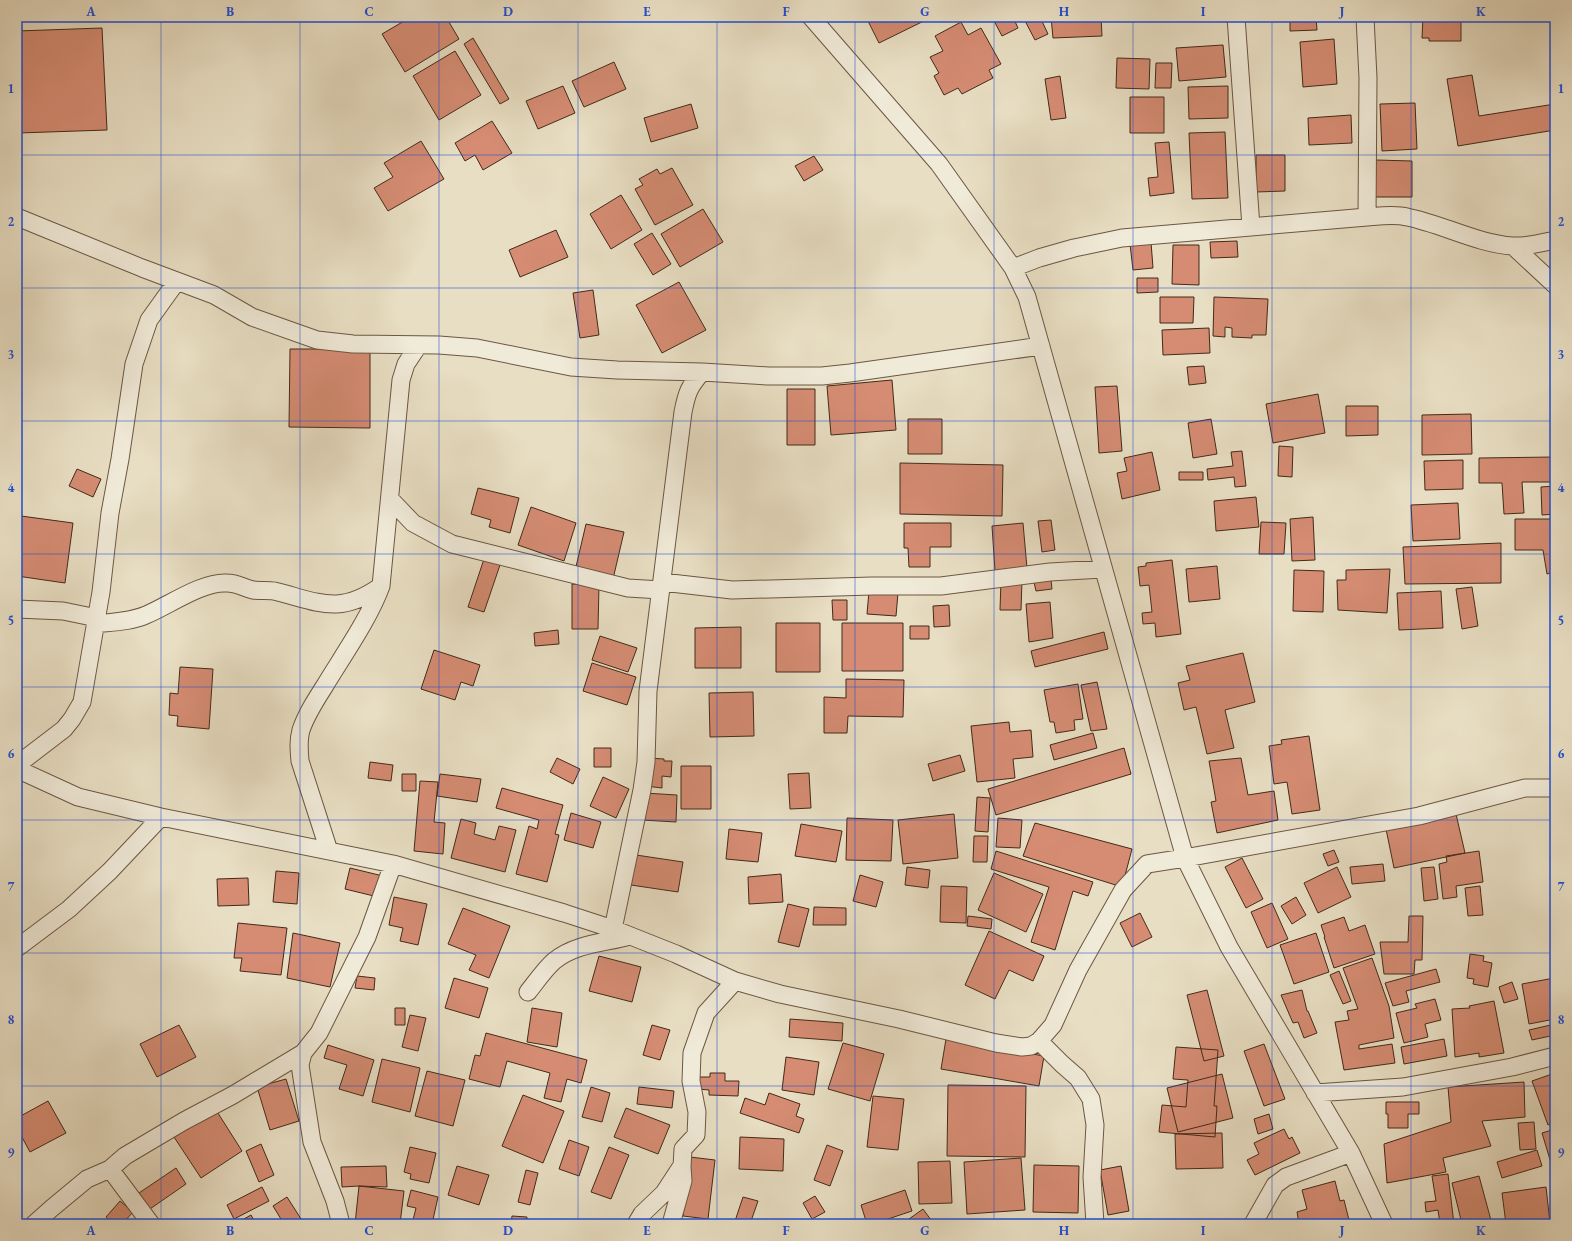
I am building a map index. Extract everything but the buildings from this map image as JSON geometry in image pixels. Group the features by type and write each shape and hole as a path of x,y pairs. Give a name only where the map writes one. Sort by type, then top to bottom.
{"street":[{"path":"810,17 939,164 1013,268 1028,297 1185,858 1229,947 1351,1153 1384,1224"},
{"path":"1236,17 1251,227"},
{"path":"1365,17 1368,78 1367,217"},
{"path":"1013,268 1038,258 1074,248 1122,238 1367,217 1405,216 1440,225 1485,241 1513,246 1555,240"},
{"path":"17,217 134,265 214,295 252,317 317,340 353,344 418,346 439,345 477,348 570,367 768,376 822,376 1042,346"},
{"path":"1513,246 1555,285"},
{"path":"17,765 64,729 82,702 96,621 110,513 120,459 134,364 149,320 177,281"},
{"path":"329,851 300,761 299,745 301,730 308,714 361,626 377,597 381,586 401,380 406,364 418,346"},
{"path":"613,929 642,790 646,762 648,691 686,396 690,386 702,372"},
{"path":"390,499 413,523 452,544 628,588 661,586 732,590 872,586 941,586 1050,572 1103,569"},
{"path":"17,609 63,611 96,621 130,620 146,616 202,589 225,582 254,590 272,591 320,604 343,604 357,600 369,595 381,586"},
{"path":"17,769 78,797 161,818 246,833 393,864 564,913 613,929 676,954 735,981 780,994 899,1019 996,1043 1022,1047 1031,1046 1039,1041 1053,1025 1078,970 1123,890 1147,864 1419,816 1525,788 1555,788"},
{"path":"17,948 69,909 110,871 161,818"},
{"path":"34,1224 87,1179 110,1169 125,1156 184,1121 233,1095 303,1053 319,1033 367,937 393,864"},
{"path":"528,992 548,967 562,956 593,943 630,936"},
{"path":"671,1224 683,1181 683,1149 696,1135 697,1112 691,1081 692,1053 706,1013 735,981"},
{"path":"1039,1041 1078,1078 1090,1099 1095,1125 1092,1177 1095,1224"},
{"path":"303,1053 300,1066 312,1142 335,1201 341,1224"},
{"path":"1315,1093 1403,1087 1512,1067 1555,1056"},
{"path":"1253,1224 1278,1181 1351,1153"},
{"path":"636,1224 642,1214 664,1193 682,1167"},
{"path":"110,1169 151,1224"}]}
